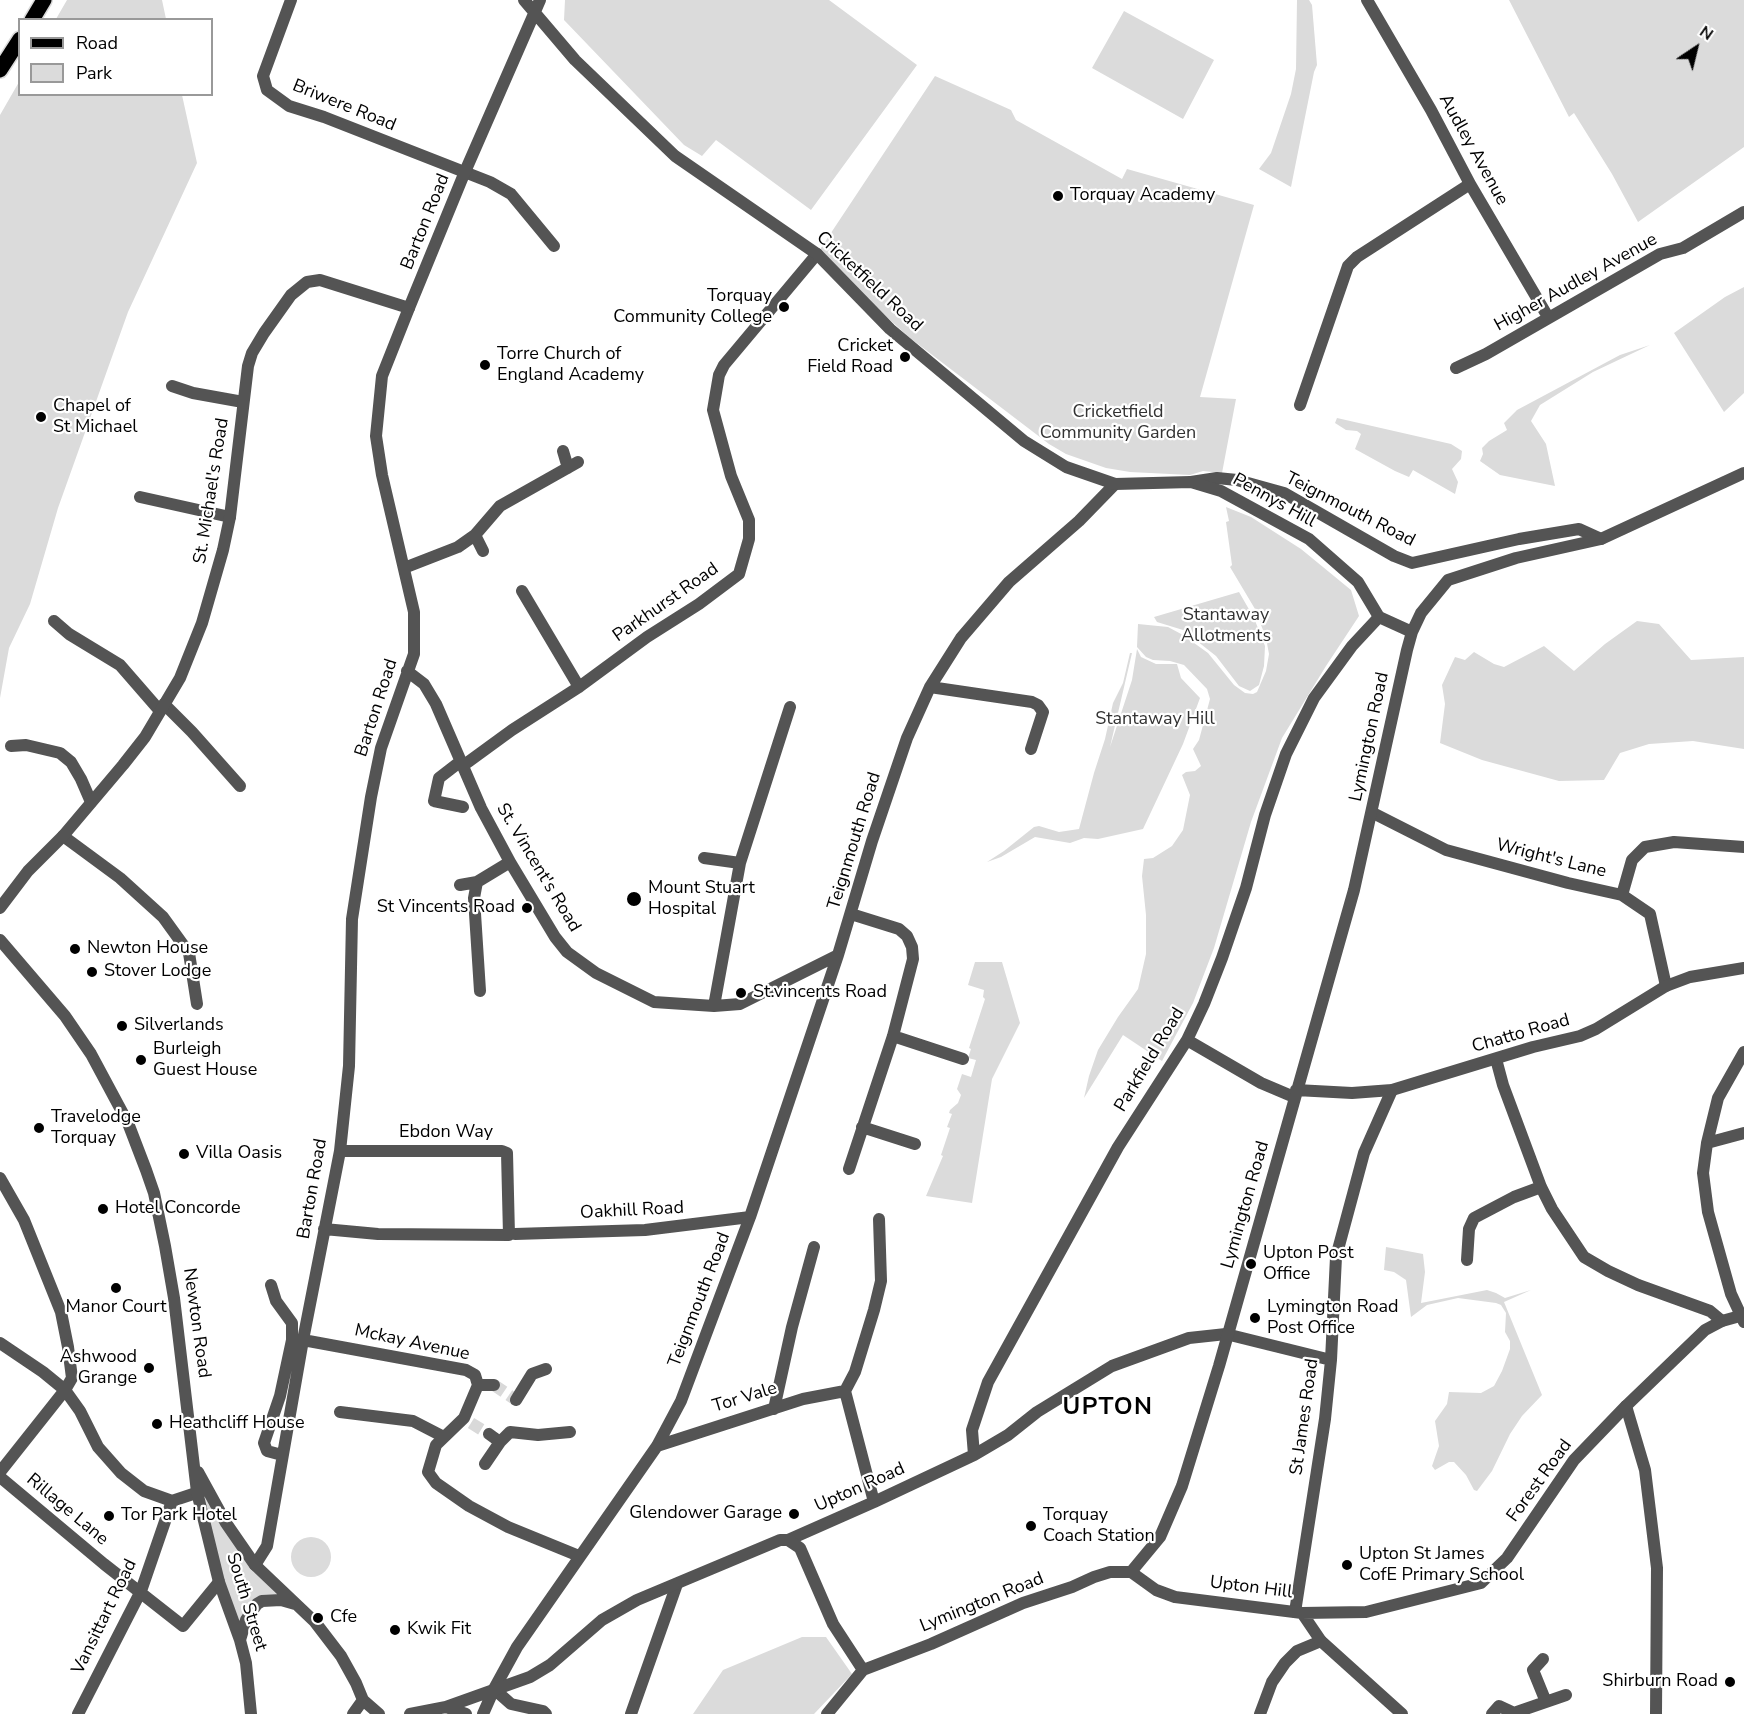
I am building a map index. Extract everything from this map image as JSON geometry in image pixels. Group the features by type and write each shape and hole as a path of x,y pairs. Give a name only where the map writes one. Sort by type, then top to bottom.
{"main road":[{"path":"33,18 44,0"},
{"path":"0,70 18,42"}],"street":[{"name":"Briwere Road","path":"291,0 263,76 267,90 289,106 324,117 464,174 490,182 511,194 554,246"},
{"name":"Cricketfield Road","path":"524,0 538,6 575,60 675,156 817,254 890,328 1024,441 1066,468 1115,484"},
{"name":"Audley Avenue","path":"1367,0 1548,317"},
{"name":"Barton Road","path":"255,1565 267,1546 339,1152 349,1066 352,919 371,797 381,748 414,654 414,612 382,475 376,436 382,376 464,174 538,6"},
{"path":"1300,405 1348,266 1357,257 1470,184"},
{"name":"Higher Audley Avenue","path":"1456,368 1486,354 1660,254 1683,248 1744,212"},
{"name":"Parkhurst Road","path":"463,807 434,801 439,778 579,687 739,574 749,539 749,520 731,476 713,410 719,375 724,365 817,254"},
{"name":"St. Michael's Road","path":"0,908 28,872 63,836 145,737 180,678 202,623 230,518 243,402 252,352 291,296 307,282 320,280 409,308"},
{"path":"172,386 193,393 243,402"},
{"path":"404,568 458,547 475,535 500,506 573,465 563,451"},
{"path":"1601,539 1744,473"},
{"name":"Teignmouth Road","path":"483,1714 517,1647 657,1446 681,1401 750,1217 838,955 903,748 930,687 961,638 1009,582 1078,521 1115,484 1191,482 1217,478 1237,480 1284,493 1412,564 1519,539 1579,529 1601,539"},
{"name":"Pennys Hill","path":"1191,482 1221,491 1309,539 1358,582 1379,617"},
{"path":"140,497 230,518"},
{"path":"475,535 483,551"},
{"name":"Lymington Road","path":"827,1714 863,1670 931,1644 1023,1603 1072,1587 1094,1577 1110,1572 1131,1572 1160,1537 1182,1486 1219,1366 1226,1334 1354,890 1412,632 1421,613 1448,580 1516,558 1601,539"},
{"path":"522,591 533,622 579,687"},
{"path":"1379,617 1412,632"},
{"name":"Parkfield Road","path":"974,1455 972,1430 988,1382 1124,1136 1187,1040 1222,958 1246,888 1265,815 1286,754 1314,698 1352,646 1379,617"},
{"path":"54,621 69,634 120,665 162,707 192,732 240,786"},
{"name":"St. Vincent's Road","path":"407,670 424,684 436,704 481,808 510,862 555,937 567,952 583,964 623,988 654,1002 714,1006 740,1004 838,955"},
{"path":"930,687 1032,702 1038,705 1043,712 1031,749"},
{"path":"714,1006 741,863 790,708"},
{"path":"11,746 27,746 60,753 71,762 92,802"},
{"name":"Wright's Lane","path":"1373,813 1446,850 1622,895 1650,914 1666,986"},
{"path":"63,836 120,878 163,917 189,953 197,1004"},
{"path":"1622,895 1632,860 1646,847 1674,842 1744,847"},
{"path":"704,858 741,863"},
{"path":"460,885 477,882 510,862"},
{"path":"477,882 474,898 480,991"},
{"path":"849,1169 893,1036 913,959 912,947 907,936 898,929 851,914"},
{"name":"Newton Road","path":"0,940 65,1016 91,1053 128,1123 142,1159 154,1193 173,1287 195,1466 202,1490 255,1565 300,1605 341,1656 363,1700"},
{"name":"Chatto Road","path":"1187,1040 1261,1083 1295,1094 1392,1090 1533,1047 1580,1036 1596,1029 1666,986 1690,978 1744,968"},
{"path":"893,1036 963,1059"},
{"path":"1743,1318 1731,1294 1708,1212 1703,1173 1707,1143 1718,1098 1744,1052"},
{"path":"1496,1059 1503,1085 1541,1187 1552,1209 1584,1257 1638,1285 1710,1311 1722,1321"},
{"name":"St James Road","path":"1299,1613 1325,1419 1331,1360 1336,1257 1364,1154 1392,1090"},
{"path":"862,1127 915,1144"},
{"path":"1707,1143 1744,1133"},
{"name":"Ebdon Way","path":"339,1152 502,1151 507,1154 512,1234"},
{"path":"0,1178 24,1220 61,1312 72,1371 72,1378 65,1390 0,1472"},
{"path":"1467,1260 1469,1229 1474,1218 1515,1197 1541,1187"},
{"name":"Oakhill Road","path":"324,1229 378,1234 512,1234 645,1230 750,1217"},
{"path":"874,1502 845,1391 855,1372 881,1281 879,1219"},
{"path":"774,1409 792,1327 814,1247"},
{"path":"271,1286 276,1301 292,1323 292,1340 280,1396 264,1443 267,1451 282,1455"},
{"name":"Forest Road","path":"1299,1613 1366,1612 1481,1583 1507,1558 1574,1460 1626,1406 1705,1330 1722,1321 1743,1318"},
{"name":"Upton Road","path":"410,1714 446,1707 530,1677 550,1665 602,1620 637,1600 780,1540 788,1540 974,1455 1008,1435 1037,1412 1112,1366 1190,1338 1226,1334 1331,1360"},
{"name":"Mckay Avenue","path":"303,1340 466,1370 475,1375 478,1385 468,1420 436,1445 428,1472 436,1483 469,1506 508,1527 579,1556"},
{"path":"0,1343 44,1372 65,1390 108,1460 144,1491 172,1501 202,1490"},
{"path":"516,1400 532,1374 546,1369"},
{"path":"478,1385 494,1385"},
{"name":"Tor Vale","path":"657,1446 803,1399 845,1391"},
{"path":"1626,1406 1645,1470 1657,1568 1656,1714"},
{"path":"340,1412 413,1421 444,1437"},
{"path":"485,1464 510,1432 537,1435 570,1432"},
{"path":"489,1434 500,1442"},
{"name":"Rillage Lane","path":"0,1477 183,1626 219,1582"},
{"name":"South Street","path":"202,1490 219,1582 246,1663 251,1714"},
{"name":"Vansittart Road","path":"78,1714 141,1591 172,1501"},
{"path":"788,1540 800,1548 832,1624 863,1670"},
{"name":"Upton Hill","path":"1131,1572 1156,1590 1175,1597 1299,1613 1321,1641 1402,1714"},
{"path":"631,1714 677,1584"},
{"path":"240,1640 246,1620 256,1604 262,1601 281,1600 300,1605"},
{"path":"1260,1714 1272,1682 1286,1663 1297,1651 1321,1641"},
{"path":"1543,1659 1533,1670 1546,1702"},
{"path":"494,1689 511,1704 543,1711 546,1714"},
{"path":"1492,1714 1499,1706 1514,1713 1566,1695"},
{"path":"354,1714 363,1700 379,1714"},
{"path":"446,1707 466,1714"}],"green space":[{"path":"67,0 162,0 166,18 57,18"},
{"path":"565,0 829,0 917,65 811,210 716,140 702,156 684,145 564,20"},
{"path":"1297,0 1309,0 1312,5 1317,65 1291,187 1259,169 1271,153 1291,94 1296,69"},
{"path":"1509,0 1744,0 1744,147 1638,222 1612,174 1574,113 1569,117"},
{"path":"1124,11 1214,60 1183,119 1092,68"},
{"name":"Cricketfield Community Garden","path":"935,76 1011,110 1016,120 1122,179 1127,169 1254,205 1200,397 1236,399 1222,473 1203,471 1190,475 1130,472 1106,468 1066,454 1049,444 910,338 817,254"},
{"path":"18,84 18,96 182,96 197,163 128,312 58,508 30,604 9,648 0,698 0,115"},
{"path":"1744,287 1744,393 1724,412 1674,333 1725,297"},
{"path":"1650,345 1593,372 1540,405 1531,421 1546,444 1555,486 1500,475 1480,461 1483,454 1482,448 1507,430 1504,423 1517,410 1620,355"},
{"path":"1337,418 1451,444 1462,451 1461,459 1452,469 1458,482 1455,494 1413,470 1409,477 1355,449 1361,434 1357,431 1346,430 1335,423"},
{"path":"1226,507 1251,517 1301,549 1351,590 1359,616 1282,738 1251,822 1214,948 1193,1003 1162,1061 1123,1035 1084,1098 1098,1050 1138,989 1146,954 1146,915 1142,876 1144,859 1153,858 1172,846 1183,830 1190,795 1182,775 1195,771 1201,766 1193,749 1199,740 1210,699 1207,689 1184,665 1146,657 1137,647 1138,624 1168,627 1183,635 1208,653 1234,685 1245,693 1257,692 1266,671 1269,654 1266,638 1255,609 1230,567 1232,565"},
{"name":"Stantaway Allotments","path":"1239,592 1254,618 1265,646 1264,666 1259,685 1250,691 1239,686 1216,656 1183,630 1157,622 1154,617"},
{"path":"1637,621 1659,624 1691,660 1744,657 1744,749 1693,741 1649,744 1620,753 1604,780 1559,781 1482,760 1440,743 1445,704 1442,685 1455,657 1465,660 1474,652 1504,667 1544,646 1574,671 1605,644"},
{"name":"Stantaway Hill","path":"1137,649 1141,657 1156,664 1177,664 1181,678 1200,698 1183,744 1143,829 1098,839 1084,838 1070,843 1035,837 1001,857 987,862 1034,827 1039,826 1059,832 1079,829 1113,703 1123,683 1130,653 1132,653 1110,747 1132,680"},
{"path":"975,962 1002,962 1020,1023 992,1079 972,1203 926,1196 943,1156 941,1155 950,1128 947,1127 952,1114 949,1113 950,1110 958,1103 961,1095 957,1089 962,1074 971,1077 976,1060 968,1058 971,1049 969,1048 985,999 984,990 968,985"},
{"path":"1386,1247 1423,1254 1425,1272 1421,1303 1487,1290 1505,1298 1531,1290 1504,1302 1542,1395 1522,1416 1510,1434 1492,1471 1477,1491 1454,1462 1449,1462 1435,1470 1432,1466 1439,1446 1435,1421 1447,1404 1449,1392 1481,1393 1494,1386 1510,1349 1510,1341 1505,1332 1506,1313 1501,1305 1496,1303 1458,1298 1427,1305 1411,1317 1406,1280 1394,1272 1384,1270"},
{"path":"194,1466 226,1523 299,1605 262,1601 240,1640"},
{"path":"311,1537 325,1543 331,1557 325,1571 311,1577 297,1571 291,1557 297,1543"},
{"path":"802,1637 826,1637 852,1674 814,1714 693,1714 723,1670"}],"tunnel":[{"path":"494,1385 516,1400"},
{"path":"471,1423 489,1434"}],"place":[{"name":"Torquay Academy","path":"1058,196"},
{"name":"Torquay Community College","path":"784,307"},
{"name":"Cricket Field Road","path":"905,357"},
{"name":"Torre Church of England Academy","path":"485,365"},
{"name":"Chapel of St Michael","path":"41,417"},
{"name":"Mount Stuart Hospital","path":"634,899"},
{"name":"St Vincents Road","path":"527,908"},
{"name":"Newton House","path":"75,949"},
{"name":"Stover Lodge","path":"92,972"},
{"name":"St.vincents Road","path":"741,993"},
{"name":"Silverlands","path":"122,1026"},
{"name":"Burleigh Guest House","path":"141,1060"},
{"name":"Travelodge Torquay","path":"39,1128"},
{"name":"Villa Oasis","path":"184,1154"},
{"name":"Hotel Concorde","path":"103,1209"},
{"name":"Upton Post Office","path":"1251,1264"},
{"name":"Manor Court","path":"116,1288"},
{"name":"Lymington Road Post Office","path":"1255,1318"},
{"name":"Ashwood Grange","path":"149,1368"},
{"name":"Heathcliff House","path":"157,1424"},
{"name":"Glendower Garage","path":"794,1514"},
{"name":"Tor Park Hotel","path":"109,1516"},
{"name":"Torquay Coach Station","path":"1031,1526"},
{"name":"Upton St James CofE Primary School","path":"1347,1565"},
{"name":"Cfe","path":"318,1618"},
{"name":"Kwik Fit","path":"395,1630"},
{"name":"Shirburn Road","path":"1730,1682"}],"district":[{"name":"UPTON","path":"1108,1408"}]}
